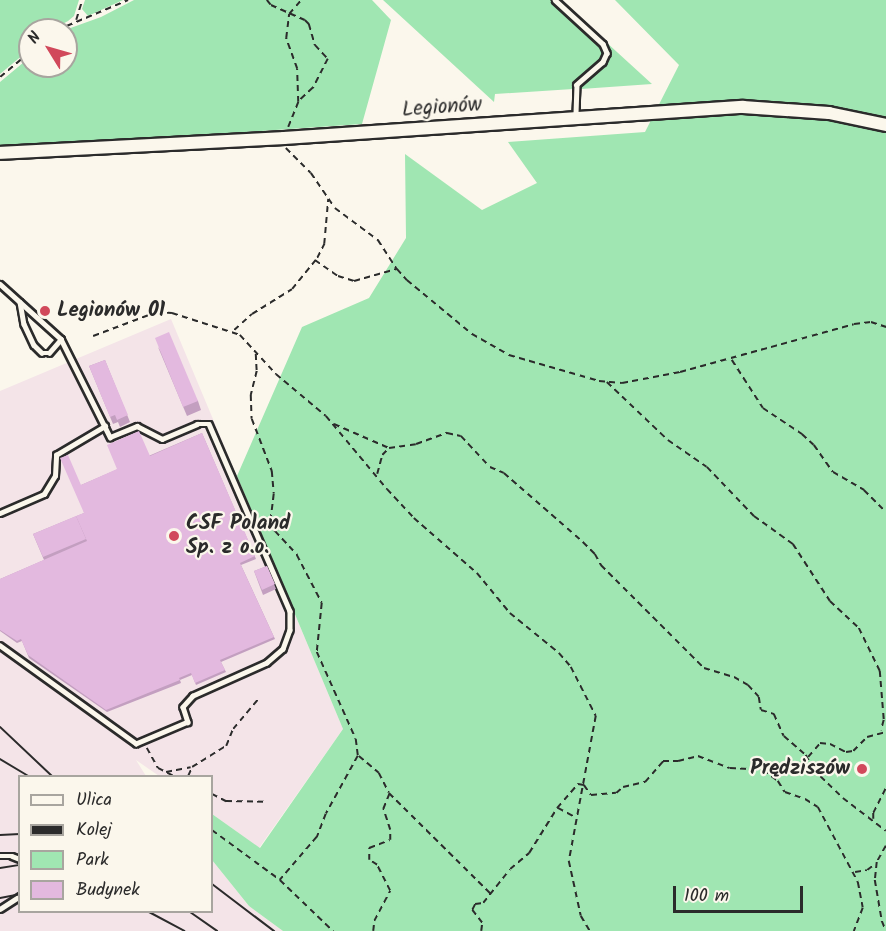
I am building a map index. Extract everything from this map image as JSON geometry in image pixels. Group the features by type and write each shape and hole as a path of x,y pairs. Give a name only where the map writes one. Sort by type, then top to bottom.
{"street":[{"name":"Legionów","path":"0,153 284,138 742,107 829,113 886,125"}],"lane":[{"path":"555,0 603,44 608,52 603,62 577,85 577,118"},
{"path":"0,284 60,339 110,437 137,426 162,439 196,424 209,424 290,612 290,630 284,649 267,663 193,696 183,707 188,722 136,744 0,646"},
{"path":"20,303 29,334 34,345 42,353 49,352 60,339"},
{"path":"0,513 44,494 55,476 56,455 105,426"},
{"path":"0,856 18,858"},
{"path":"0,909 18,897"}],"path":[{"path":"77,18 82,0"},
{"path":"78,20 101,14 128,0"},
{"path":"267,0 309,24 315,45 328,62 313,88 298,102 284,138 286,149 311,173 328,198 346,217 378,240 397,269 472,334 490,346 509,355 606,381 622,383 648,380 854,324 871,322 886,327"},
{"path":"298,102 297,69 286,38 289,14 301,0"},
{"path":"0,77 18,62"},
{"path":"233,332 252,314 281,299 292,290 315,260 324,244 328,198"},
{"path":"315,260 338,276 354,281 397,269"},
{"path":"93,336 157,312 233,332 333,424 414,518 477,573 510,613 552,646 571,667 596,716 591,753 582,784 569,861 581,916 590,931"},
{"path":"256,353 257,371 251,395 252,419 272,471 274,494 271,519 275,531 297,555 322,603 317,652 356,739 358,756 326,814 317,837 280,880"},
{"path":"731,358 763,408 802,434 821,454 829,468 864,490 886,512"},
{"path":"606,381 668,440 707,467 754,516 793,544 830,601 860,628 880,671 884,720 881,731"},
{"path":"333,424 389,448 416,444 447,433 461,436 490,467 504,473 583,542 595,554 601,566 704,668 734,677 748,685 759,698 761,710 774,714 784,736 807,757 813,769 843,798 886,831"},
{"path":"376,475 382,455 389,448"},
{"path":"165,772 192,767 226,746 233,729 257,700"},
{"path":"807,757 820,743 830,744 846,752 853,751 867,737 881,731 886,732"},
{"path":"145,741 158,768 170,775"},
{"path":"358,756 379,773 389,793 491,894"},
{"path":"582,784 591,795 616,793 626,786 645,782 663,760 678,761 698,756 730,768 763,770 778,781 785,792 805,799 818,807 854,872 861,891 863,908 855,931"},
{"path":"189,775 192,767"},
{"path":"481,931 483,923 472,910 475,904 483,903 510,869 529,853 557,808 578,784 582,784"},
{"path":"873,820 873,813 886,788"},
{"path":"373,931 374,921 390,891 377,865 369,860 369,848 390,840 390,830 382,809 389,793"},
{"path":"213,794 226,801 265,802"},
{"path":"557,808 577,817"},
{"path":"213,831 280,880 333,931"},
{"path":"854,872 867,870 877,862 886,846"},
{"path":"877,862 876,880 882,921 886,931"}],"shaded area":[{"path":"171,319 343,729 259,848 213,815 213,775 158,775 136,760 145,775 18,775 18,913 213,913 213,861 249,906 283,931 0,931 0,391"}],"green space":[{"path":"0,0 79,0 72,18 18,18 18,59 0,74"},
{"path":"85,0 123,0 88,16 82,9"},
{"path":"134,0 372,0 391,20 362,124 0,149 0,82 18,67 18,78 78,78 78,25 101,17"},
{"path":"383,0 551,0 602,47 605,54 602,60 575,83 573,89 495,94 494,102"},
{"path":"557,0 560,0 652,84 581,89 579,86 603,64 611,51"},
{"path":"615,0 886,0 886,931 283,931 249,906 213,861 213,815 260,848 343,729 237,476 302,327 369,298 406,238 405,154 482,210 537,183 508,142 645,132 679,65"}],"building":[{"path":"169,332 198,401 183,407 155,338"},
{"path":"105,360 128,415 117,420 115,415 110,417 89,366"},
{"path":"139,431 150,456 202,433 255,556 240,563 274,637 220,660 225,670 195,683 191,673 179,678 180,680 106,710 28,655 21,639 17,641 0,630 0,579 87,541 76,516 84,513 60,458 68,455 81,485 117,469 107,445"},
{"path":"76,516 86,539 43,557 33,534"},
{"path":"267,566 275,584 262,590 254,571"}],"railway":[{"path":"0,727 51,775"},
{"path":"0,759 26,775"},
{"path":"0,835 18,834"},
{"path":"0,868 18,865"},
{"path":"213,885 274,931"},
{"path":"0,898 18,894"},
{"path":"151,913 184,931"},
{"path":"191,913 217,931"}],"place":[{"name":"Legionów 01","path":"45,311"},
{"name":"CSF Poland Sp. z o.o.","path":"174,536"},
{"name":"Prędziszów","path":"862,769"}]}
